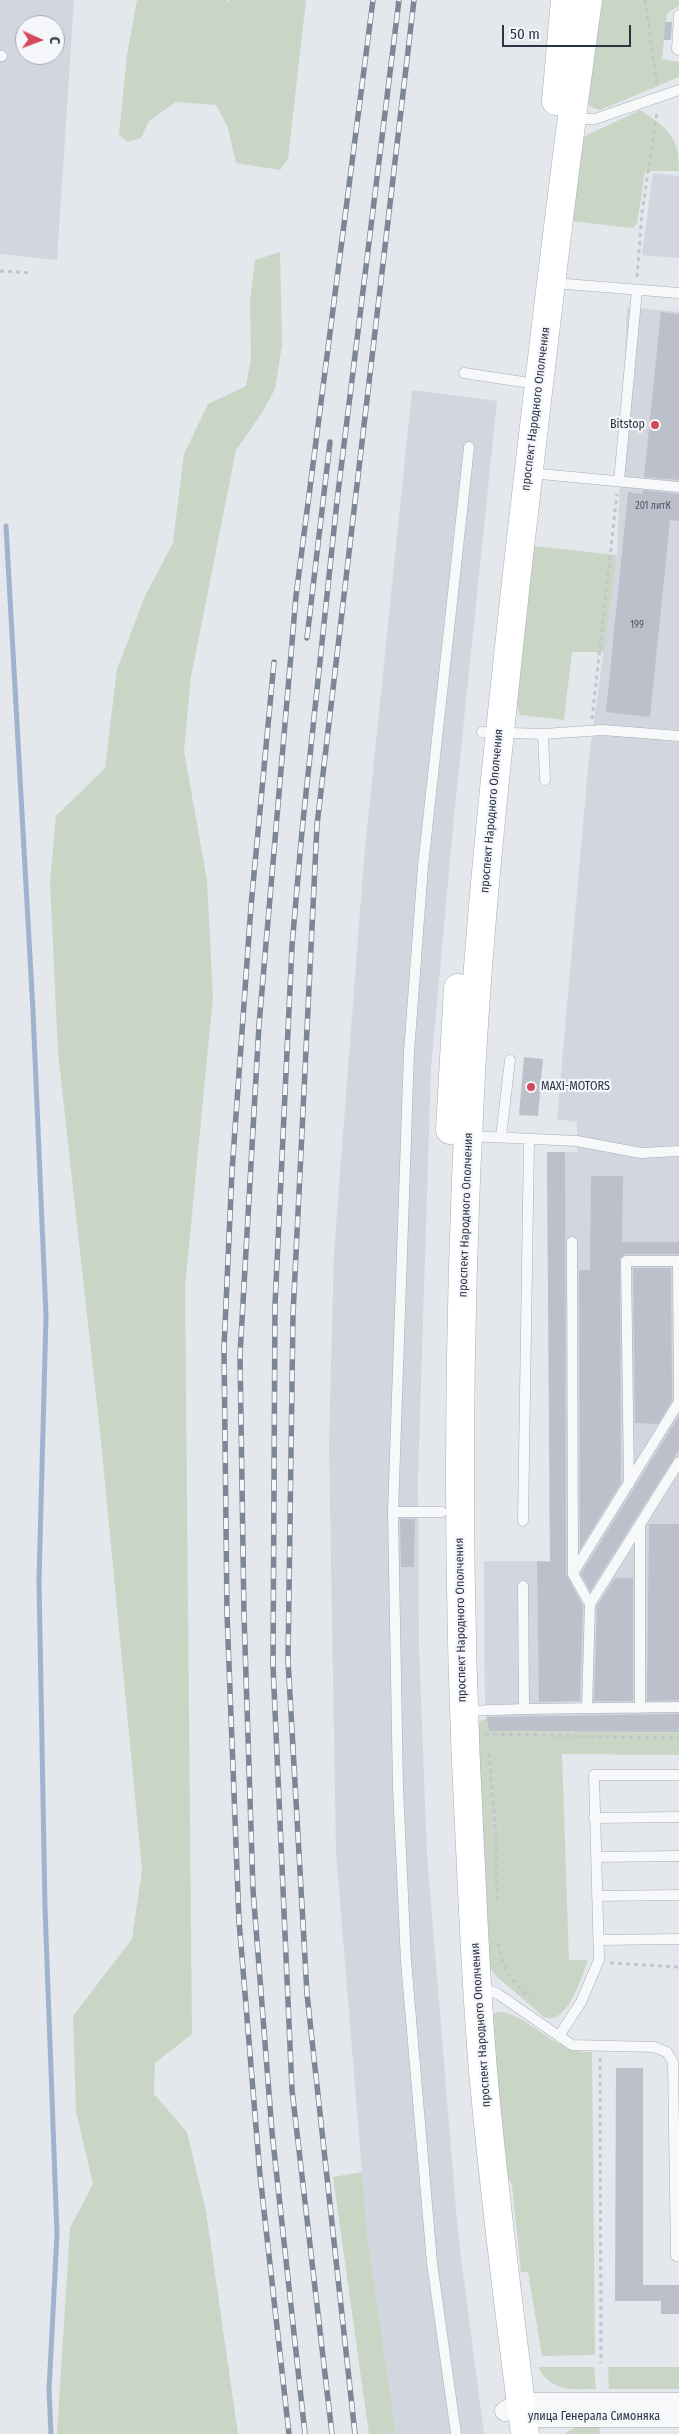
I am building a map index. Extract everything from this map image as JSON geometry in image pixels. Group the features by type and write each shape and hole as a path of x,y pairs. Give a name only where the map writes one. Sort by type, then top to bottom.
{"main road":[{"name":"проспект Народного Ополчения","path":"517,2420 477,1990 463,1711 460,1486 462,1316 468,1136 491,733 523,382 554,117 565,0"},
{"name":"проспект Народного Ополчения","path":"517,2420 478,2194 459,1990 444,1711 442,1512 444,1316 452,1070 461,948 528,473 571,119 588,0"}],"street":[{"name":"улица Генерала Симоняка","path":"517,2420 679,2403"},
{"name":"улица Генерала Симоняка","path":"517,2420 679,2417"}],"lane":[{"path":"679,15 677,49 679,50"},
{"path":"571,119 595,119 679,90"},
{"path":"551,283 679,293"},
{"path":"618,481 637,290"},
{"path":"464,373 523,382"},
{"path":"456,2434 432,2263 406,1961 398,1787 393,1512 409,1052 423,866 469,448"},
{"path":"528,473 679,487"},
{"path":"491,733 543,734 591,731 679,736"},
{"path":"543,734 545,780"},
{"path":"501,1138 510,1060"},
{"path":"468,1136 577,1141 641,1153 679,1151"},
{"path":"523,1521 529,1140"},
{"path":"572,1242 573,1574 590,1604"},
{"path":"573,1574 629,1484 679,1402 679,1261 626,1260 629,1484"},
{"path":"587,1708 590,1604 679,1462"},
{"path":"393,1512 442,1512"},
{"path":"640,1523 640,1708"},
{"path":"523,1586 524,1709"},
{"path":"463,1711 679,1707"},
{"path":"559,2036 581,2002 599,1963 594,1775 679,1774"},
{"path":"594,1818 679,1817"},
{"path":"596,1857 679,1856"},
{"path":"597,1896 679,1895"},
{"path":"599,1940 679,1939"},
{"path":"477,1990 488,1990 498,1994 572,2045 654,2047 667,2052 673,2062 677,2093 676,2256 679,2256"}],"path":[{"path":"637,290 642,213 660,97 644,0"},
{"path":"0,270 31,273"},
{"path":"591,731 618,481"},
{"path":"487,1743 484,1734 679,1738"},
{"path":"489,1752 496,1835 497,1908"},
{"path":"497,1935 502,1963 515,1983 535,2003"},
{"path":"599,1963 679,1967"},
{"path":"600,2045 601,2363"}],"shaded area":[{"path":"0,0 74,0 57,260 0,254"},
{"path":"653,173 679,176 679,258 642,255"},
{"path":"627,307 679,312 679,1733 488,1731 485,1710 484,1561 550,1561 547,1152 577,1152 577,1122 557,1119 589,757 617,555"},
{"path":"412,390 497,401 454,817 431,1068 418,1478 419,1648 427,1855 458,2234 484,2434 396,2434 367,2234 336,1852 329,1443 334,1252 364,859"}],"green space":[{"path":"137,0 227,0 227,3 229,0 306,0 288,159 280,170 236,163 228,128 216,105 176,102 149,121 141,138 128,142 119,135 127,55"},
{"path":"599,0 679,0 679,6 667,13 662,59 679,62 679,77 600,110 590,107 584,96"},
{"path":"640,110 658,122 670,134 677,149 679,171 645,171 637,224 632,228 572,221 583,137"},
{"path":"280,252 282,345 275,389 262,413 236,450 191,677 184,751 207,880 213,996 185,1287 192,2034 155,2063 154,2094 187,2132 206,2211 238,2434 57,2434 70,2228 93,2184 76,2111 73,2016 132,1939 142,1870 101,1441 58,1052 50,881 56,816 105,768 117,669 145,596 173,543 184,454 208,404 246,386 251,359 250,301 255,260"},
{"path":"533,546 617,555 604,652 572,652 564,720 520,715 515,702"},
{"path":"487,1718 489,1731 679,1733 679,1755 562,1754 569,1960 588,1960 578,1988 566,2008 560,2015 552,2018 544,2017 496,1976 488,1964 475,1724"},
{"path":"496,2012 507,2013 518,2018 564,2046 578,2051 592,2052 595,2355 542,2356 528,2272 521,2272 512,2185 502,2166 493,2015"},
{"path":"362,2172 367,2234 396,2434 369,2434 333,2177"},
{"path":"538,2367 594,2367 596,2389 563,2388 550,2381"},
{"path":"608,2367 679,2367 679,2389 609,2389"},
{"path":"599,2425 600,2434 564,2434 576,2427"}],"building":[{"path":"665,22 672,22 671,40 664,40"},
{"path":"661,312 679,314 679,480 644,477"},
{"path":"643,490 679,494 679,521 670,520 650,717 606,712 628,492 642,494"},
{"name":"MAXI-MOTORS","path":"524,1057 543,1059 538,1116 519,1115"},
{"path":"547,1152 565,1152 566,1574 583,1606 580,1701 539,1702 537,1561 550,1562"},
{"path":"591,1176 623,1176 622,1242 679,1242 679,1254 626,1254 620,1258 621,1483 580,1549 579,1270 590,1270"},
{"path":"633,1268 671,1268 672,1401 658,1424 635,1423"},
{"path":"679,1416 679,1450 590,1591 581,1574"},
{"path":"400,1519 415,1519 414,1567 401,1567"},
{"path":"649,1524 679,1524 679,1700 647,1701"},
{"path":"615,1578 633,1578 633,1701 594,1701 597,1606"},
{"path":"679,1714 679,1732 489,1731 487,1717"},
{"path":"616,2068 643,2068 643,2285 679,2285 679,2314 661,2314 661,2301 615,2301"}],"waterway":[{"path":"6,526 33,1011 46,1316 39,1581 45,1907 57,2234 49,2390 51,2434"}],"railway":[{"path":"305,2434 272,2132 253,1890 244,1615 240,1355 259,1025 296,596 373,0"},
{"path":"332,2434 292,2090 273,1666 275,1305 292,946 302,831 337,501 399,0"},
{"path":"355,2434 307,1994 288,1660 293,1315 317,825 414,0"},
{"path":"307,638 330,442"},
{"path":"274,662 251,906 232,1171 224,1348 227,1614 239,1921 260,2175 289,2434"}],"place":[{"name":"Bitstop","path":"655,425"},
{"name":"MAXI-MOTORS","path":"531,1087"}]}
